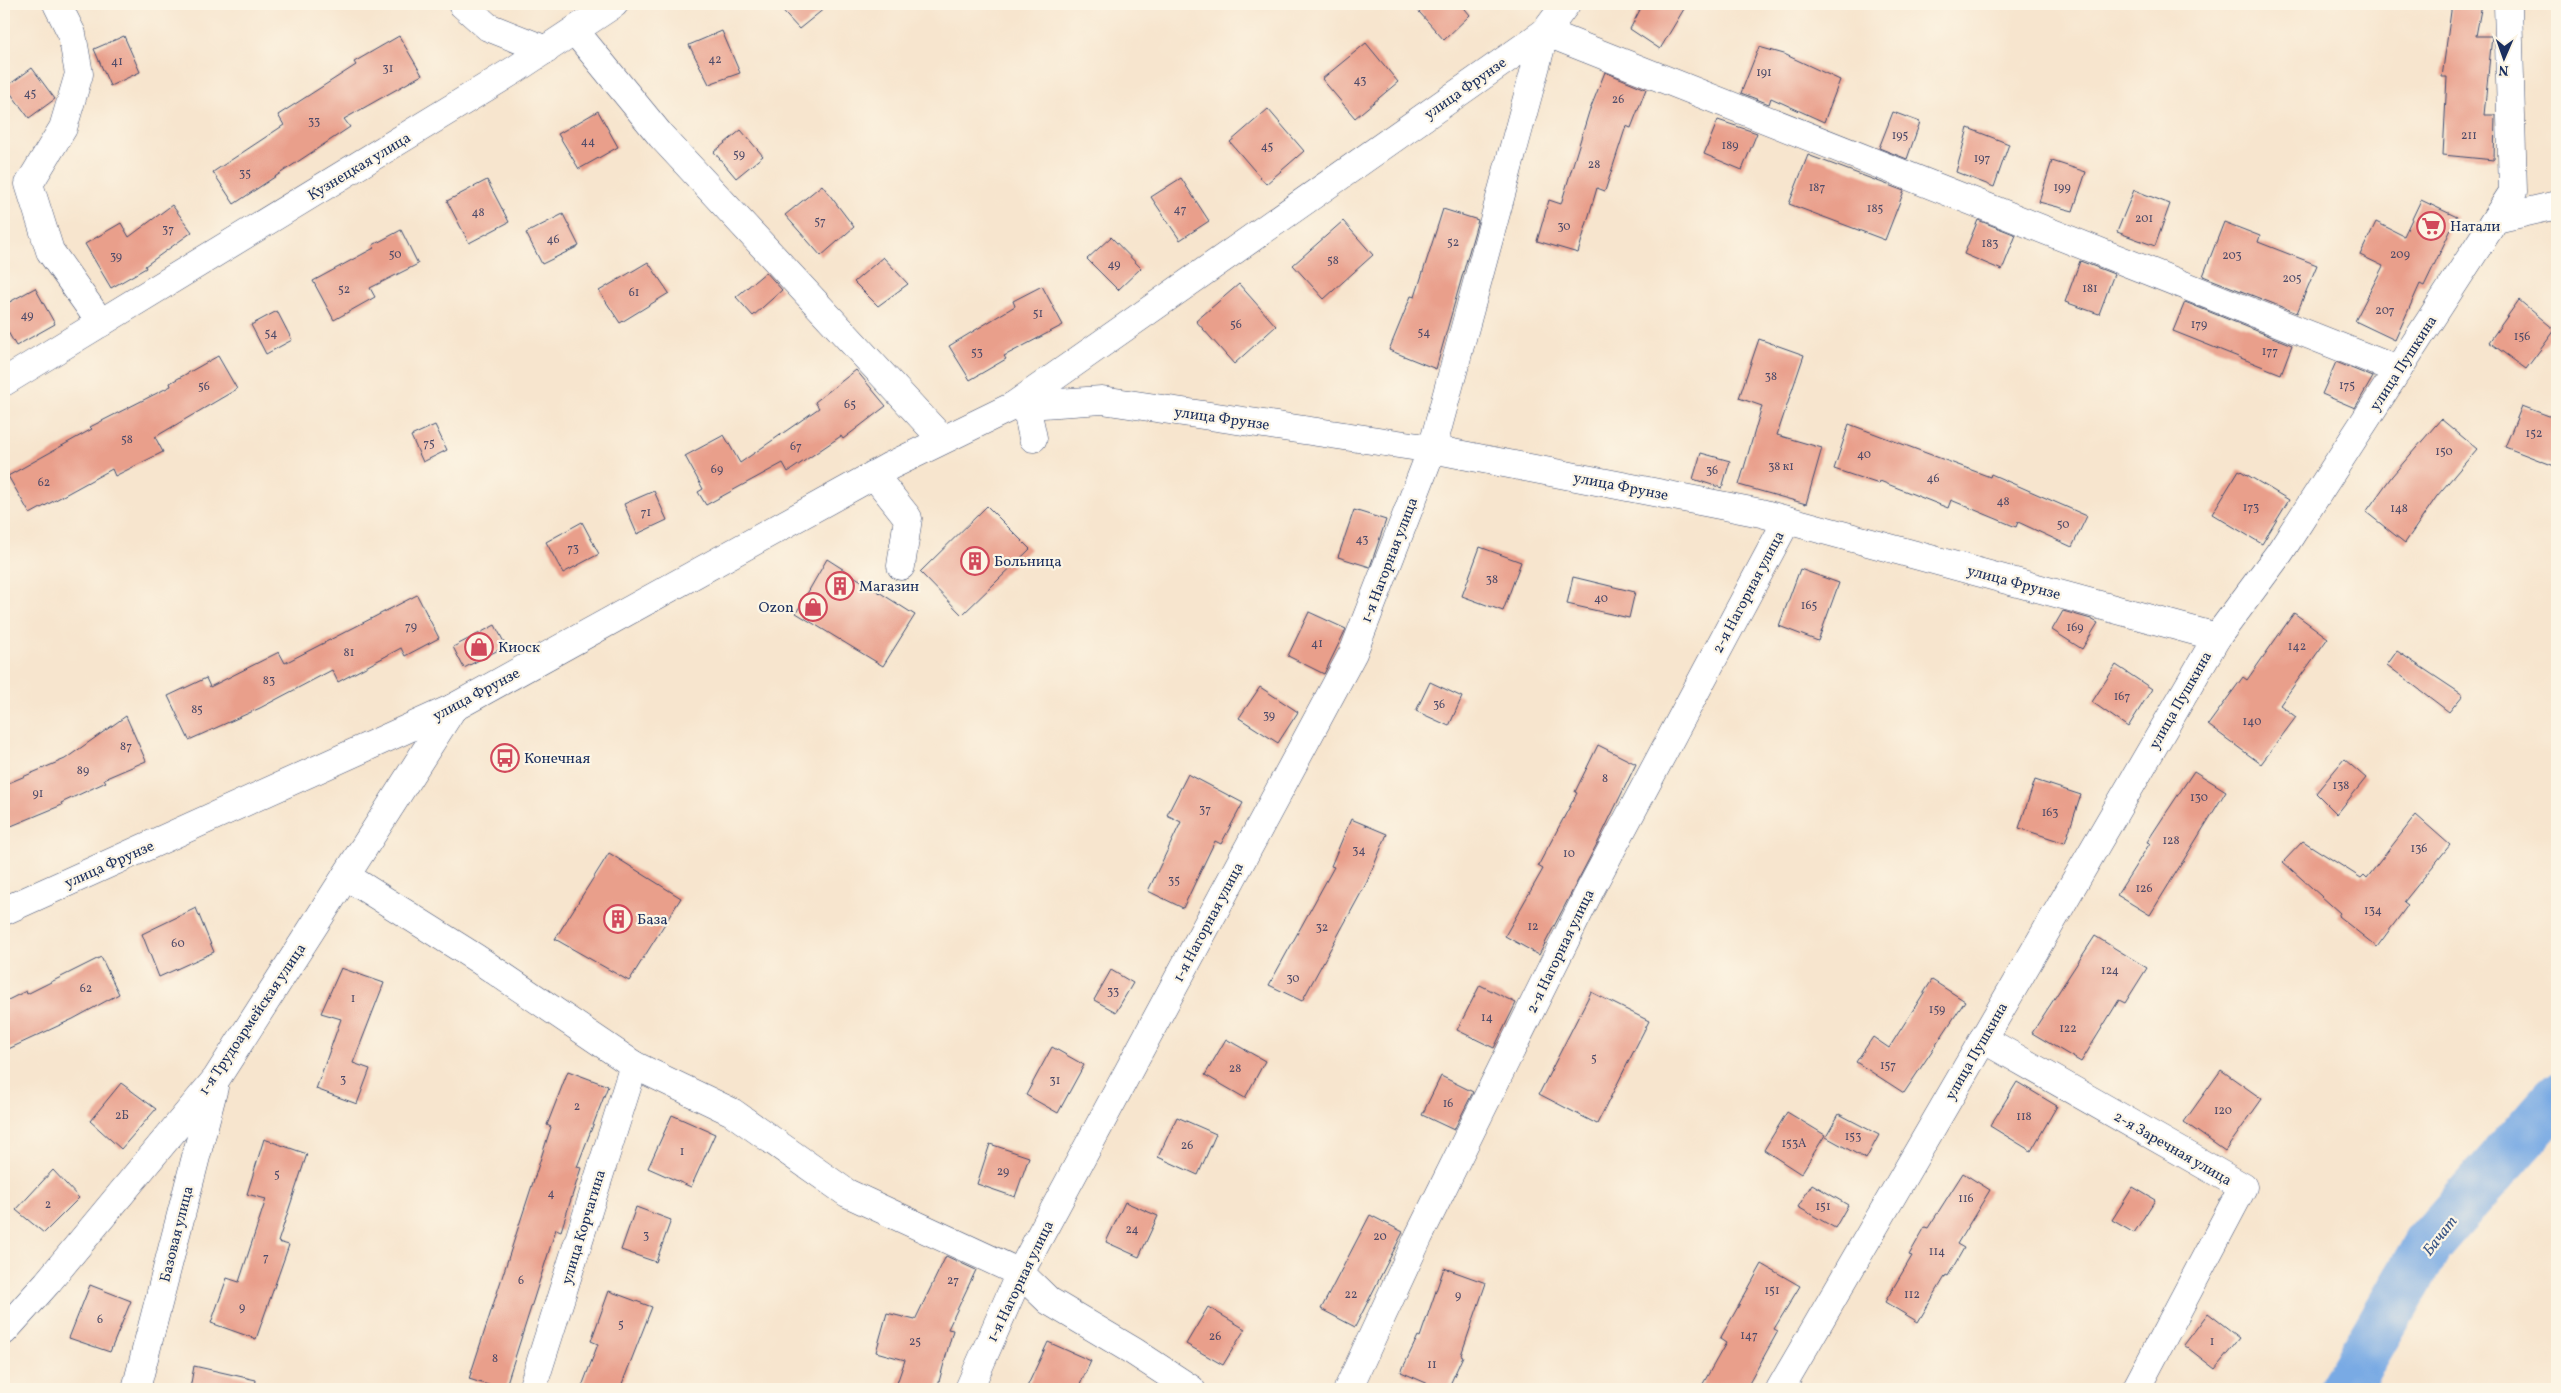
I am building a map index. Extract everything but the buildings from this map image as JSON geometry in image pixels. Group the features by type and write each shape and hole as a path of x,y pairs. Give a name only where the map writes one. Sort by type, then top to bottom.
{"street":[{"path":"57,4 72,34 79,74 63,128 29,184 50,251 101,323"},
{"path":"462,4 488,27 546,50"},
{"name":"Кузнецкая улица","path":"4,382 546,50 614,4"},
{"name":"улица Фрунзе","path":"4,911 452,708 874,475 942,439 1020,405 1545,32 1566,4"},
{"name":"улица Пушкина","path":"1780,1389 2217,637 2280,552 2513,192 2508,4"},
{"path":"575,31 661,136 942,439"},
{"path":"1545,32 2398,370"},
{"name":"1-я Нагорная улица","path":"970,1389 1020,1273 1353,653 1432,449 1545,32"},
{"path":"2496,219 2557,205"},
{"name":"улица Фрунзе","path":"1020,405 1102,400 1432,449 1787,520 2217,637"},
{"path":"1020,405 1033,438"},
{"path":"874,475 908,518 901,566"},
{"name":"2-я Нагорная улица","path":"1348,1389 1419,1236 1586,897 1787,520"},
{"name":"1-я Трудоармейская улица","path":"4,1330 46,1283 216,1078 452,708"},
{"path":"346,876 476,958 634,1065 732,1112 847,1193 1020,1273 1049,1301 1133,1351 1191,1389"},
{"name":"2-я Заречная улица","path":"1983,1039 2242,1187 2136,1389"},
{"name":"улица Корчагина","path":"532,1389 634,1065"},
{"name":"Базовая улица","path":"136,1389 216,1078"}],"waterway":[{"name":"Бачат","path":"2344,1389 2429,1243 2557,1098"}],"place":[{"name":"Натали","path":"2431,226"},
{"name":"Больница","path":"975,561"},
{"name":"Магазин","path":"840,586"},
{"name":"Ozon","path":"813,607"},
{"name":"Киоск","path":"479,647"},
{"name":"Конечная","path":"505,758"},
{"name":"База","path":"618,919"}]}
